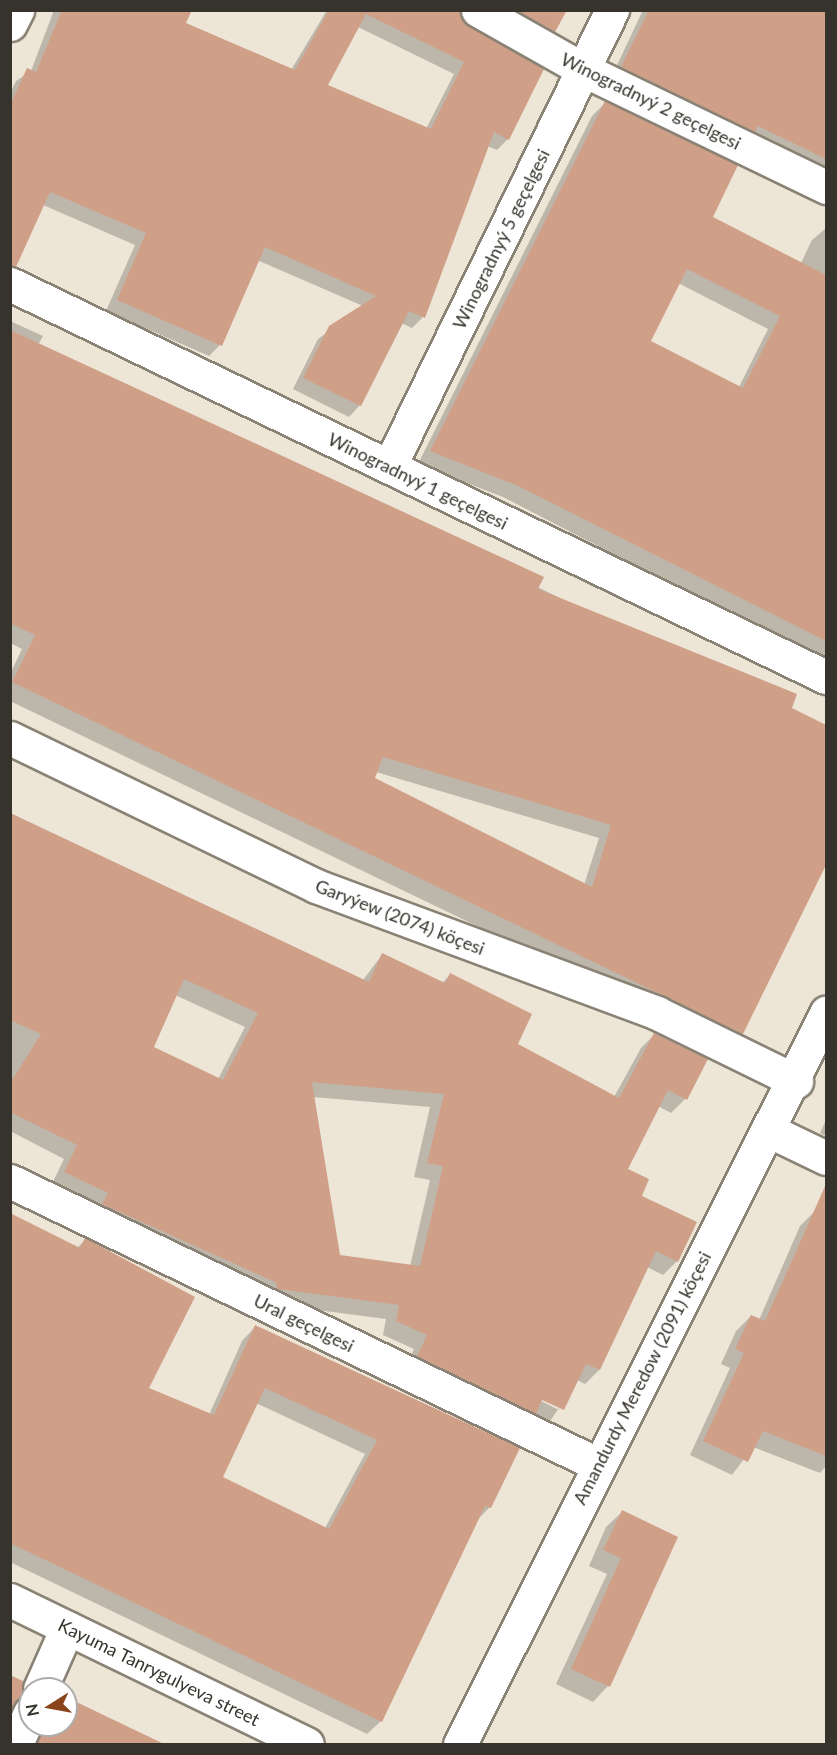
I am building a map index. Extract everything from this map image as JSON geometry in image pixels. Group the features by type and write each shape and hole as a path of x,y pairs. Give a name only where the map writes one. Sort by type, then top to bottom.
{"street":[{"path":"10,24 17,10"},
{"name":"Winogradnyý 2 geçelgesi","path":"478,10 584,69 826,187"},
{"name":"Winogradnyý 5 geçelgesi","path":"389,467 612,10"},
{"name":"Winogradnyý 1 geçelgesi","path":"10,284 826,677"},
{"name":"Garyýew (2074) köçesi","path":"10,738 316,886 657,1012 796,1081"},
{"name":"Amandurdy Meredow (2091) köçesi","path":"460,1744 597,1464 796,1081 826,1013"},
{"path":"770,1131 826,1158"},
{"name":"Ural geçelgesi","path":"10,1181 597,1464"},
{"name":"Kayuma Tanrygulyeva street","path":"10,1600 307,1744"},
{"path":"45,1677 67,1628"}],"building":[{"path":"62,10 192,10 186,23 295,70 329,10 459,10 469,26 544,69 509,140 494,132 425,318 409,311 361,406 303,378 329,326 376,296 265,247 222,346 117,300 146,233 50,192 16,267 10,266 10,105 27,68 36,72","holes":["366,14 464,62 431,129 328,85"]},
{"path":"517,10 567,10 555,32"},
{"path":"649,10 826,10 826,159 758,126 755,132 621,67"},
{"path":"605,101 738,165 713,217 826,275 826,641 516,485 430,451","holes":["687,269 780,316 743,388 651,341"]},
{"path":"10,330 544,577 538,589 797,694 792,708 826,725 826,865 743,1034 12,682 35,635 10,623","holes":["383,757 611,825 592,887 375,778"]},
{"path":"10,813 369,982 382,953 445,983 450,973 532,1014 518,1044 619,1098 654,1033 708,1059 687,1100 668,1090 628,1169 649,1179 642,1196 697,1222 678,1262 656,1251 600,1370 586,1364 564,1410 542,1400 536,1414 417,1356 427,1335 396,1321 399,1305 278,1289 275,1282 102,1204 108,1193 64,1172 77,1145 10,1112 10,1083 41,1034 10,1020","holes":["184,979 258,1013 223,1080 154,1047","312,1082 444,1094 427,1163 443,1166 420,1266 340,1255"]},
{"path":"826,1184 826,1456 763,1431 748,1462 703,1441 744,1353 735,1349 751,1315 765,1321"},
{"path":"10,1213 80,1248 85,1238 195,1297 149,1388 214,1415 255,1325 520,1448 491,1508 485,1506 382,1722 10,1543","holes":["265,1388 377,1440 329,1529 223,1477"]},
{"path":"622,1510 678,1537 610,1687 571,1669 621,1558 603,1550"},
{"path":"10,1675 18,1679 18,1702 10,1711"},
{"path":"78,1703 164,1744 36,1744 39,1737 78,1737"}]}
